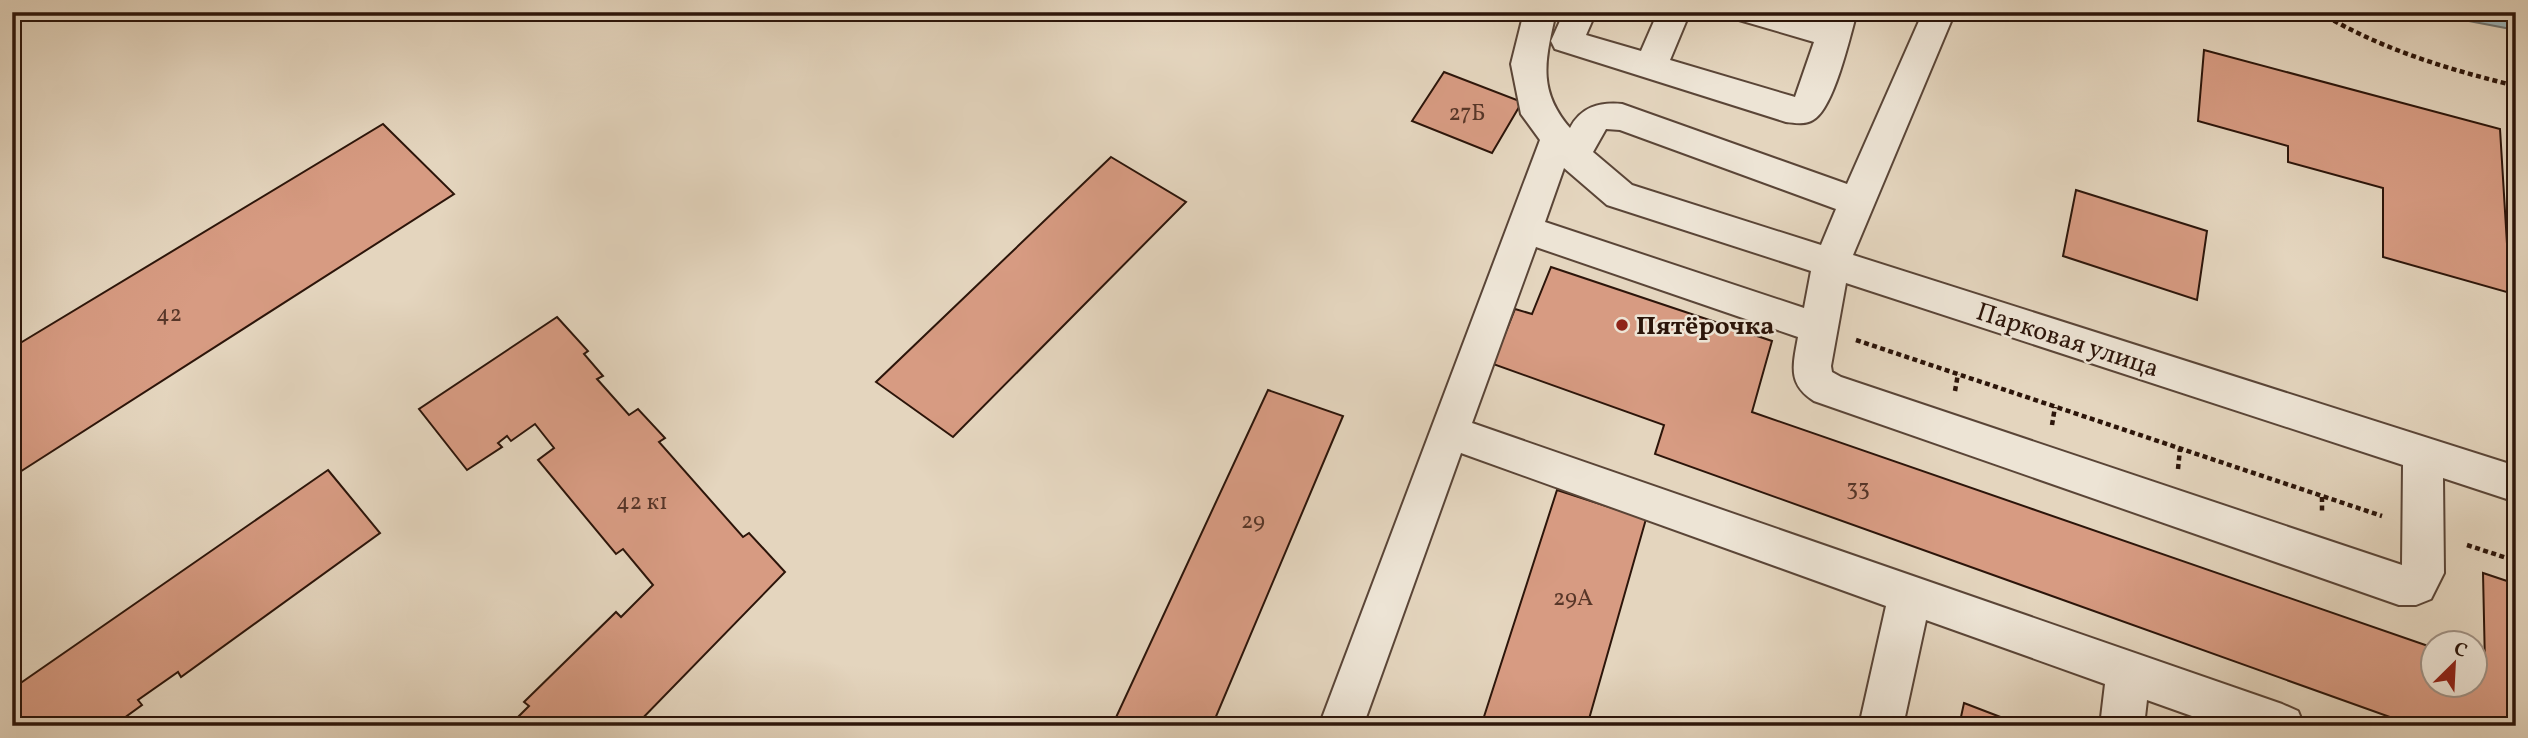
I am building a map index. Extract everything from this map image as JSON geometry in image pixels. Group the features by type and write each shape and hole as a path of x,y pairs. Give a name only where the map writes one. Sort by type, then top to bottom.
{"street":[{"path":"1540,12 1528,64 1538,114 1566,146"},
{"path":"1580,12 1567,41 1786,109 1802,111 1811,103 1837,24 1751,12"},
{"path":"1651,66 1674,12"},
{"path":"1939,12 1831,263 1812,366 1815,381 1828,389 2399,585 2416,585 2424,573 2423,454"},
{"path":"1341,726 1524,229 1566,146 1591,121 1603,114 1622,117 1857,202"},
{"name":"Парковая улица","path":"1566,146 1620,195 2516,485"},
{"path":"1524,229 1818,328"},
{"path":"1450,432 2282,726"},
{"path":"1881,726 1910,594"},
{"path":"2122,726 2129,671"}],"path":[{"path":"2319,12 2343,29 2403,51 2516,86"},
{"path":"1818,328 2516,561"}],"water":[{"path":"2422,12 2516,12 2516,30"}],"building":[{"path":"2204,50 2500,129 2510,293 2383,257 2383,188 2288,162 2288,146 2198,121"},
{"path":"1444,72 1522,102 1492,153 1412,121"},
{"path":"383,124 454,194 12,477 12,348"},
{"path":"1111,157 1186,202 953,437 876,382"},
{"path":"2076,190 2207,231 2197,300 2063,256"},
{"path":"1551,267 1772,341 1752,412 2420,643 2420,700 2490,700 2490,630 2484,630 2483,573 2516,584 2516,726 2415,726 1655,454 1664,425 1493,364 1515,309 1532,314"},
{"path":"557,317 588,351 584,354 603,376 597,379 629,415 638,409 665,438 659,442 743,537 749,533 785,572 635,726 509,726 529,706 524,702 616,612 621,617 653,585 623,549 616,554 538,460 554,448 535,424 511,441 507,436 498,443 502,447 467,470 419,409"},
{"path":"1268,390 1343,416 1212,726 1112,726"},
{"path":"328,470 380,533 181,677 178,672 138,700 142,705 113,726 12,726 12,689"},
{"path":"1557,490 1646,519 1587,726 1481,726"},
{"path":"1964,703 2024,726 1959,726"}],"place":[{"name":"Пятёрочка","path":"1622,325"}]}
